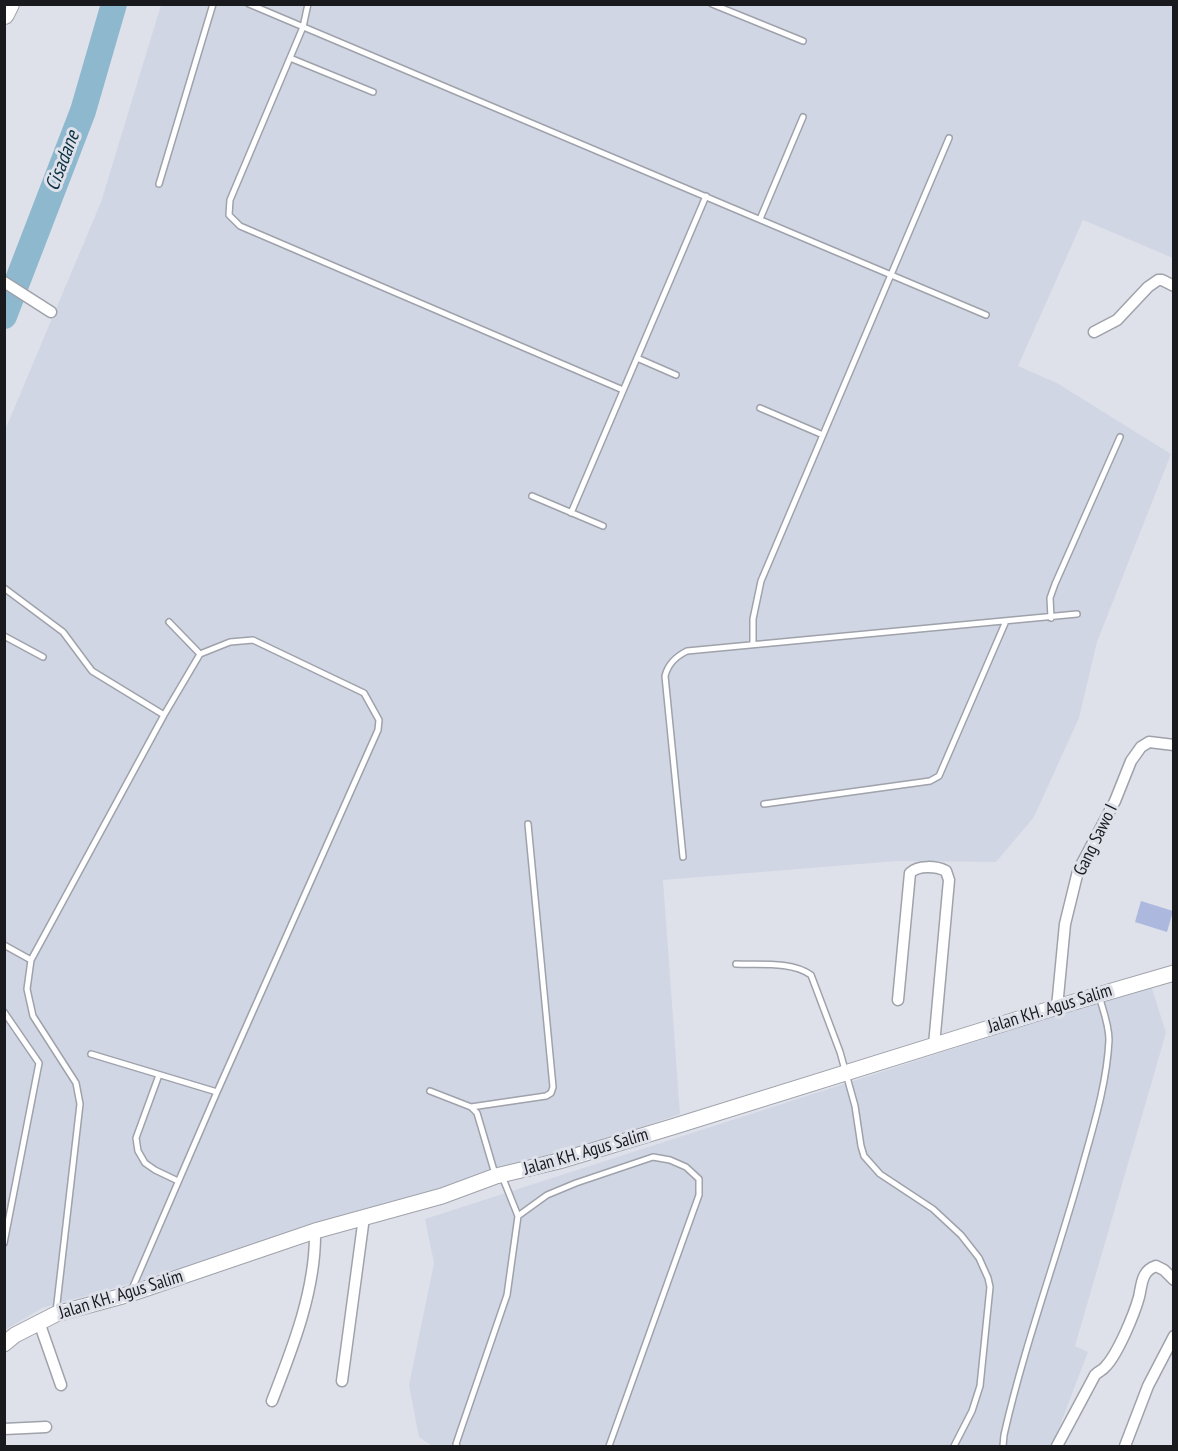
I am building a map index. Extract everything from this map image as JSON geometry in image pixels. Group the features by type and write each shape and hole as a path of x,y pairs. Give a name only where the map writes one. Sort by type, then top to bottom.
{"highway":[{"path":"4,14 9,4"}],"street":[{"path":"1094,332 1117,320 1153,283 1162,280 1173,286"},
{"path":"4,282 51,312"},
{"name":"Gang Sawo I","path":"1057,1007 1065,924 1078,871 1115,801 1131,760 1140,747 1149,742 1173,745"},
{"path":"898,1000 910,873 915,869 943,869 949,880 934,1045"},
{"name":"Jalan KH. Agus Salim","path":"4,1344 15,1335 56,1314 130,1294 315,1231 442,1196 499,1176 570,1158 1098,994 1173,973"},
{"path":"342,1381 364,1217"},
{"path":"272,1401 291,1353 306,1300 315,1249 315,1231"},
{"path":"1057,1446 1095,1375 1106,1367 1115,1353 1139,1298 1145,1274 1150,1268 1156,1266 1164,1270 1173,1281"},
{"path":"39,1323 61,1385"},
{"path":"1125,1446 1148,1386 1173,1336"},
{"path":"4,1429 46,1427"}],"lane":[{"path":"159,184 213,4"},
{"path":"249,4 986,315"},
{"path":"308,4 303,27 230,200 229,215 240,226 623,390"},
{"path":"712,4 803,41"},
{"path":"290,58 373,92"},
{"path":"760,219 803,117"},
{"path":"753,644 753,620 761,581 949,138"},
{"path":"571,513 706,196"},
{"path":"637,358 676,375"},
{"path":"760,408 823,435"},
{"path":"1051,618 1050,598 1055,584 1120,437"},
{"path":"532,496 603,526"},
{"path":"4,588 63,632 92,671 164,715"},
{"path":"683,857 665,676 667,669 678,655 687,651 753,644 1077,614"},
{"path":"764,804 930,781 939,776 1006,621"},
{"path":"169,622 200,654"},
{"path":"4,636 44,657"},
{"path":"56,1314 80,1104 76,1083 33,1016 27,989 31,960 164,715 200,654 230,642 253,640 364,693 379,720 378,730 130,1294"},
{"path":"471,1107 546,1096 551,1094 553,1087 528,824"},
{"path":"4,945 31,960"},
{"path":"736,964 789,967 800,969 811,975 840,1052 855,1106 864,1156 880,1174 933,1209 961,1235 979,1258 990,1287 980,1386 972,1411 954,1446"},
{"path":"1003,1446 1022,1360 1077,1185 1099,1103 1106,1069 1109,1037 1098,994"},
{"path":"4,1012 39,1063 4,1243"},
{"path":"91,1054 217,1092"},
{"path":"159,1075 136,1138 138,1151 145,1163 178,1181"},
{"path":"430,1091 471,1107 477,1113 499,1176 518,1216 507,1295 457,1446"},
{"path":"518,1216 547,1195 653,1157 670,1160 686,1167 699,1179 699,1195 609,1446"}],"shaded area":[{"path":"161,5 1173,5 1173,258 1083,220 1018,366 1057,383 1171,454 1097,642 1079,718 1034,817 996,862 897,861 663,880 680,1114 422,1203 42,1308 5,1330 5,430 101,202"},
{"path":"1151,985 1166,1033 1075,1346 1088,1352 1052,1446 432,1446 419,1437 409,1385 434,1263 425,1219"}],"building":[{"path":"1141,901 1173,911 1167,932 1135,922"}],"waterway":[{"name":"Cisadane","path":"4,316 83,111 114,4"}]}
